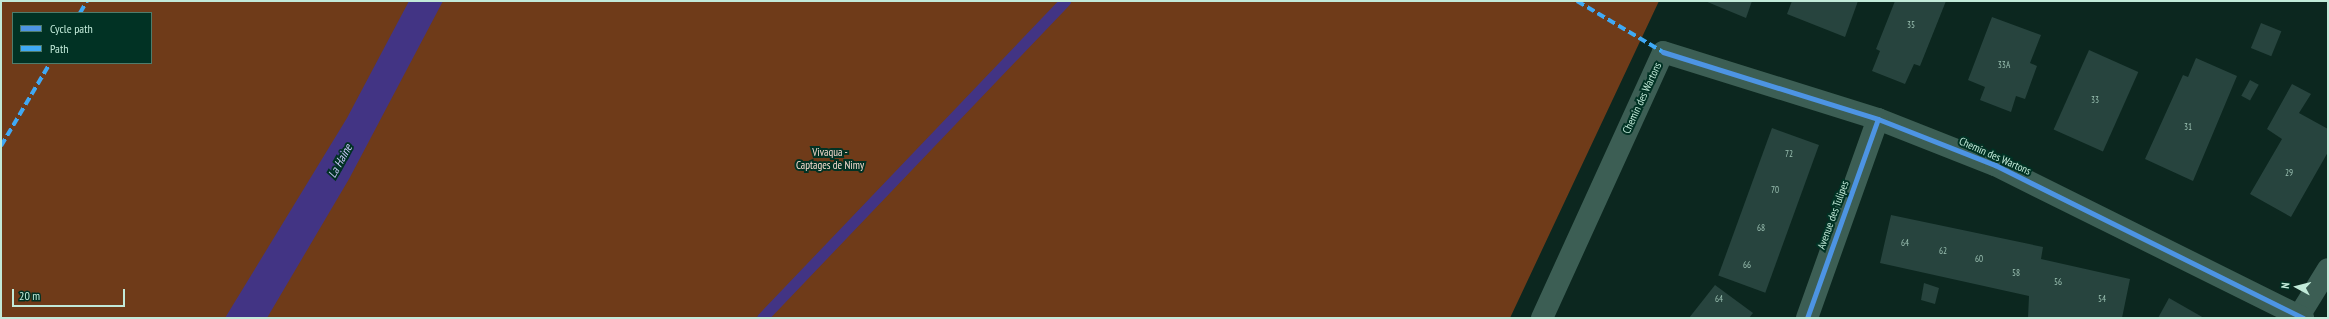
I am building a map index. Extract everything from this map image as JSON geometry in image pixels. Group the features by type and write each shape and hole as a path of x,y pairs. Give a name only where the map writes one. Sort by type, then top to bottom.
{"street":[{"name":"Chemin des Wartons","path":"1542,318 1663,52 1878,119 1995,165 2300,317"},
{"name":"Avenue des Tulipes","path":"1807,318 1878,119"},
{"path":"2300,317 2328,269"}],"green space":[{"name":"Vivaqua - Captages de Nimy","path":"1,1 1659,1 1510,318 1,318"}],"water":[{"name":"La Haine","path":"409,1 443,1 349,179 267,318 225,318 347,118"}],"building":[{"path":"1705,1 1752,1 1746,18"},
{"path":"1792,1 1858,1 1845,37 1787,14"},
{"path":"1895,1 1946,1 1920,66 1914,64 1905,84 1872,71 1880,51 1876,49"},
{"path":"1992,17 2041,35 2030,63 2037,66 2025,99 2016,96 2011,112 1980,100 1985,87 1968,80"},
{"path":"2261,23 2281,31 2271,56 2251,48"},
{"path":"2089,50 2138,72 2103,151 2054,129"},
{"path":"2196,58 2237,76 2193,181 2145,159 2183,75 2188,77"},
{"path":"2250,80 2259,85 2250,101 2241,96"},
{"path":"2292,84 2311,94 2299,113 2328,129 2328,152 2291,217 2250,194 2282,139 2267,129"},
{"path":"1772,128 1819,145 1765,293 1718,276"},
{"path":"1891,215 2043,247 2041,259 2130,279 2122,318 2028,318 2029,296 1880,263"},
{"path":"1924,283 1939,288 1935,304 1921,300"},
{"path":"1715,285 1753,313 1749,318 1689,318"},
{"path":"2169,298 2204,318 2158,318"}],"waterway":[{"path":"762,318 1065,1"}],"marked path":[{"path":"81,12 87,1"},
{"path":"1577,1 1663,52"},
{"path":"1,146 49,64"}],"cycle path":[{"path":"1663,52 1878,119 1995,165 2303,318"},
{"path":"1807,318 1878,119"}]}
